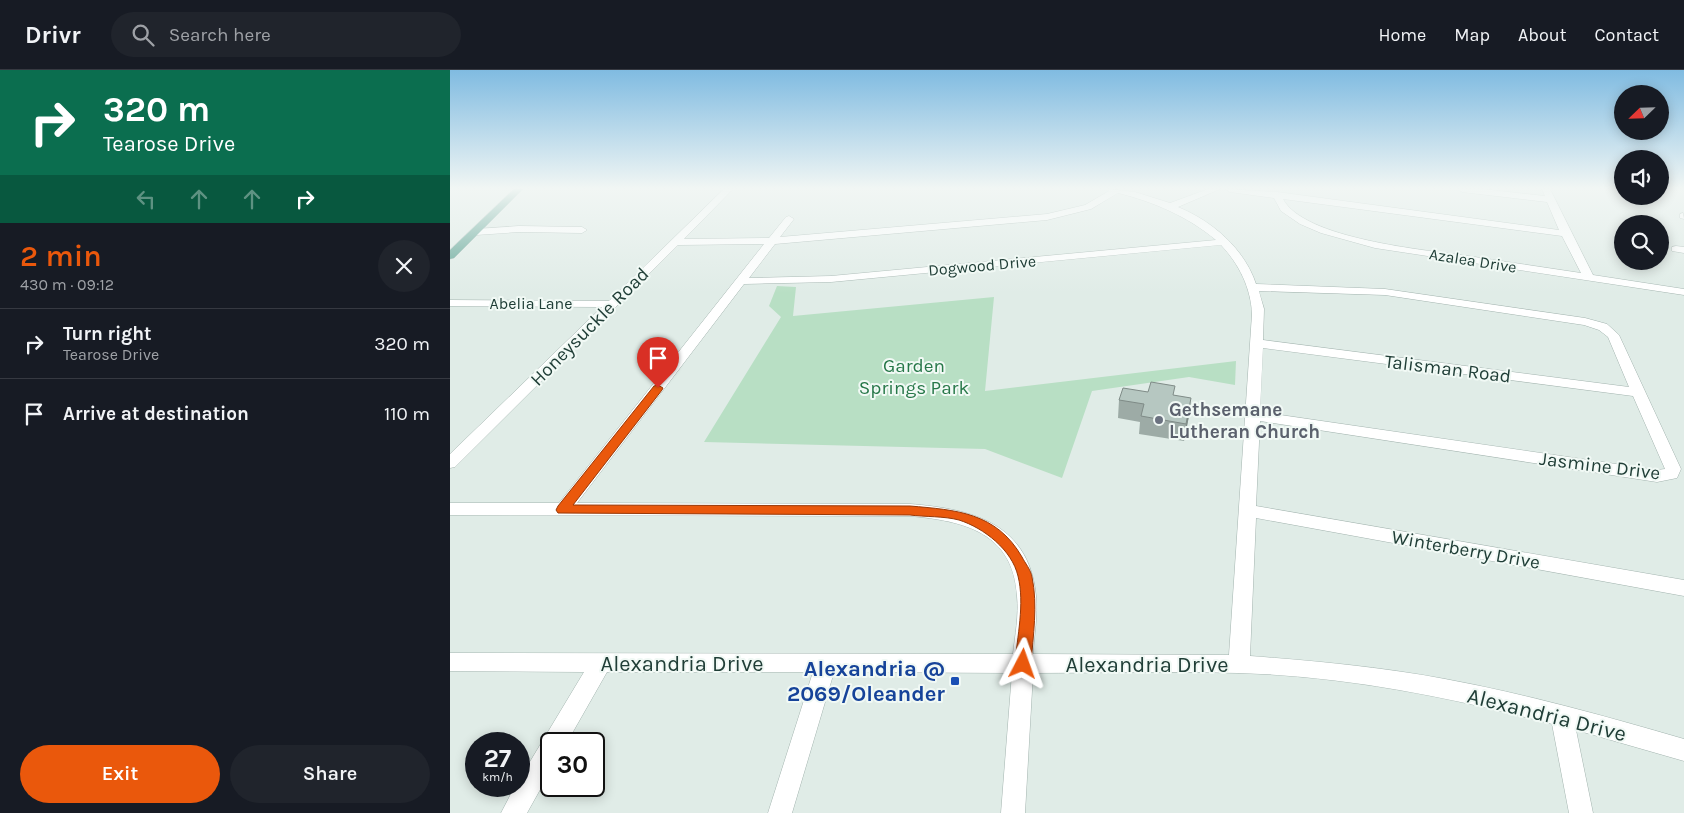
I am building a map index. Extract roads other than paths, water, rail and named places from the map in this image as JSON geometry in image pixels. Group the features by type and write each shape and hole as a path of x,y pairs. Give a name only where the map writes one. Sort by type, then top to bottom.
{"main road":[{"path":"450,256 484,224"}],"street":[{"name":"Honeysuckle Road","path":"450,463 693,224"},
{"path":"563,510 785,224"},
{"path":"674,242 771,241 906,224"},
{"path":"1204,224 1244,267 1253,287 1258,308 1254,416 1239,664"},
{"name":"Azalea Drive","path":"1308,224 1356,240 1411,251 1684,292"},
{"path":"1487,224 1566,234"},
{"path":"1562,224 1589,278"},
{"path":"476,232 519,229 582,230"},
{"name":"Dogwood Drive","path":"741,282 831,279 1222,242"},
{"name":"Jasmine Drive","path":"1253,287 1385,292 1595,324 1613,335 1672,462 1673,469 1671,474 1657,476 1254,416"},
{"name":"Abelia Lane","path":"450,303 611,304"},
{"name":"Talisman Road","path":"1257,343 1638,392"},
{"path":"450,509 910,510 960,516 989,528 1008,546 1025,574 1028,597 1013,813"},
{"name":"Winterberry Drive","path":"1248,511 1625,576 1684,588"},
{"name":"Alexandria Drive","path":"450,662 1239,664 1333,672 1407,682 1475,695 1562,716 1684,750"},
{"path":"780,813 826,662"},
{"path":"561,732 601,663"},
{"path":"1562,716 1581,813"},
{"path":"513,813 540,767"}],"place":[{"name":"Gethsemane Lutheran Church","path":"1159,420"},
{"name":"Alexandria @ 2069/Oleander","path":"955,681"}],"park label":[{"name":"Garden Springs Park","path":"914,376"}]}
